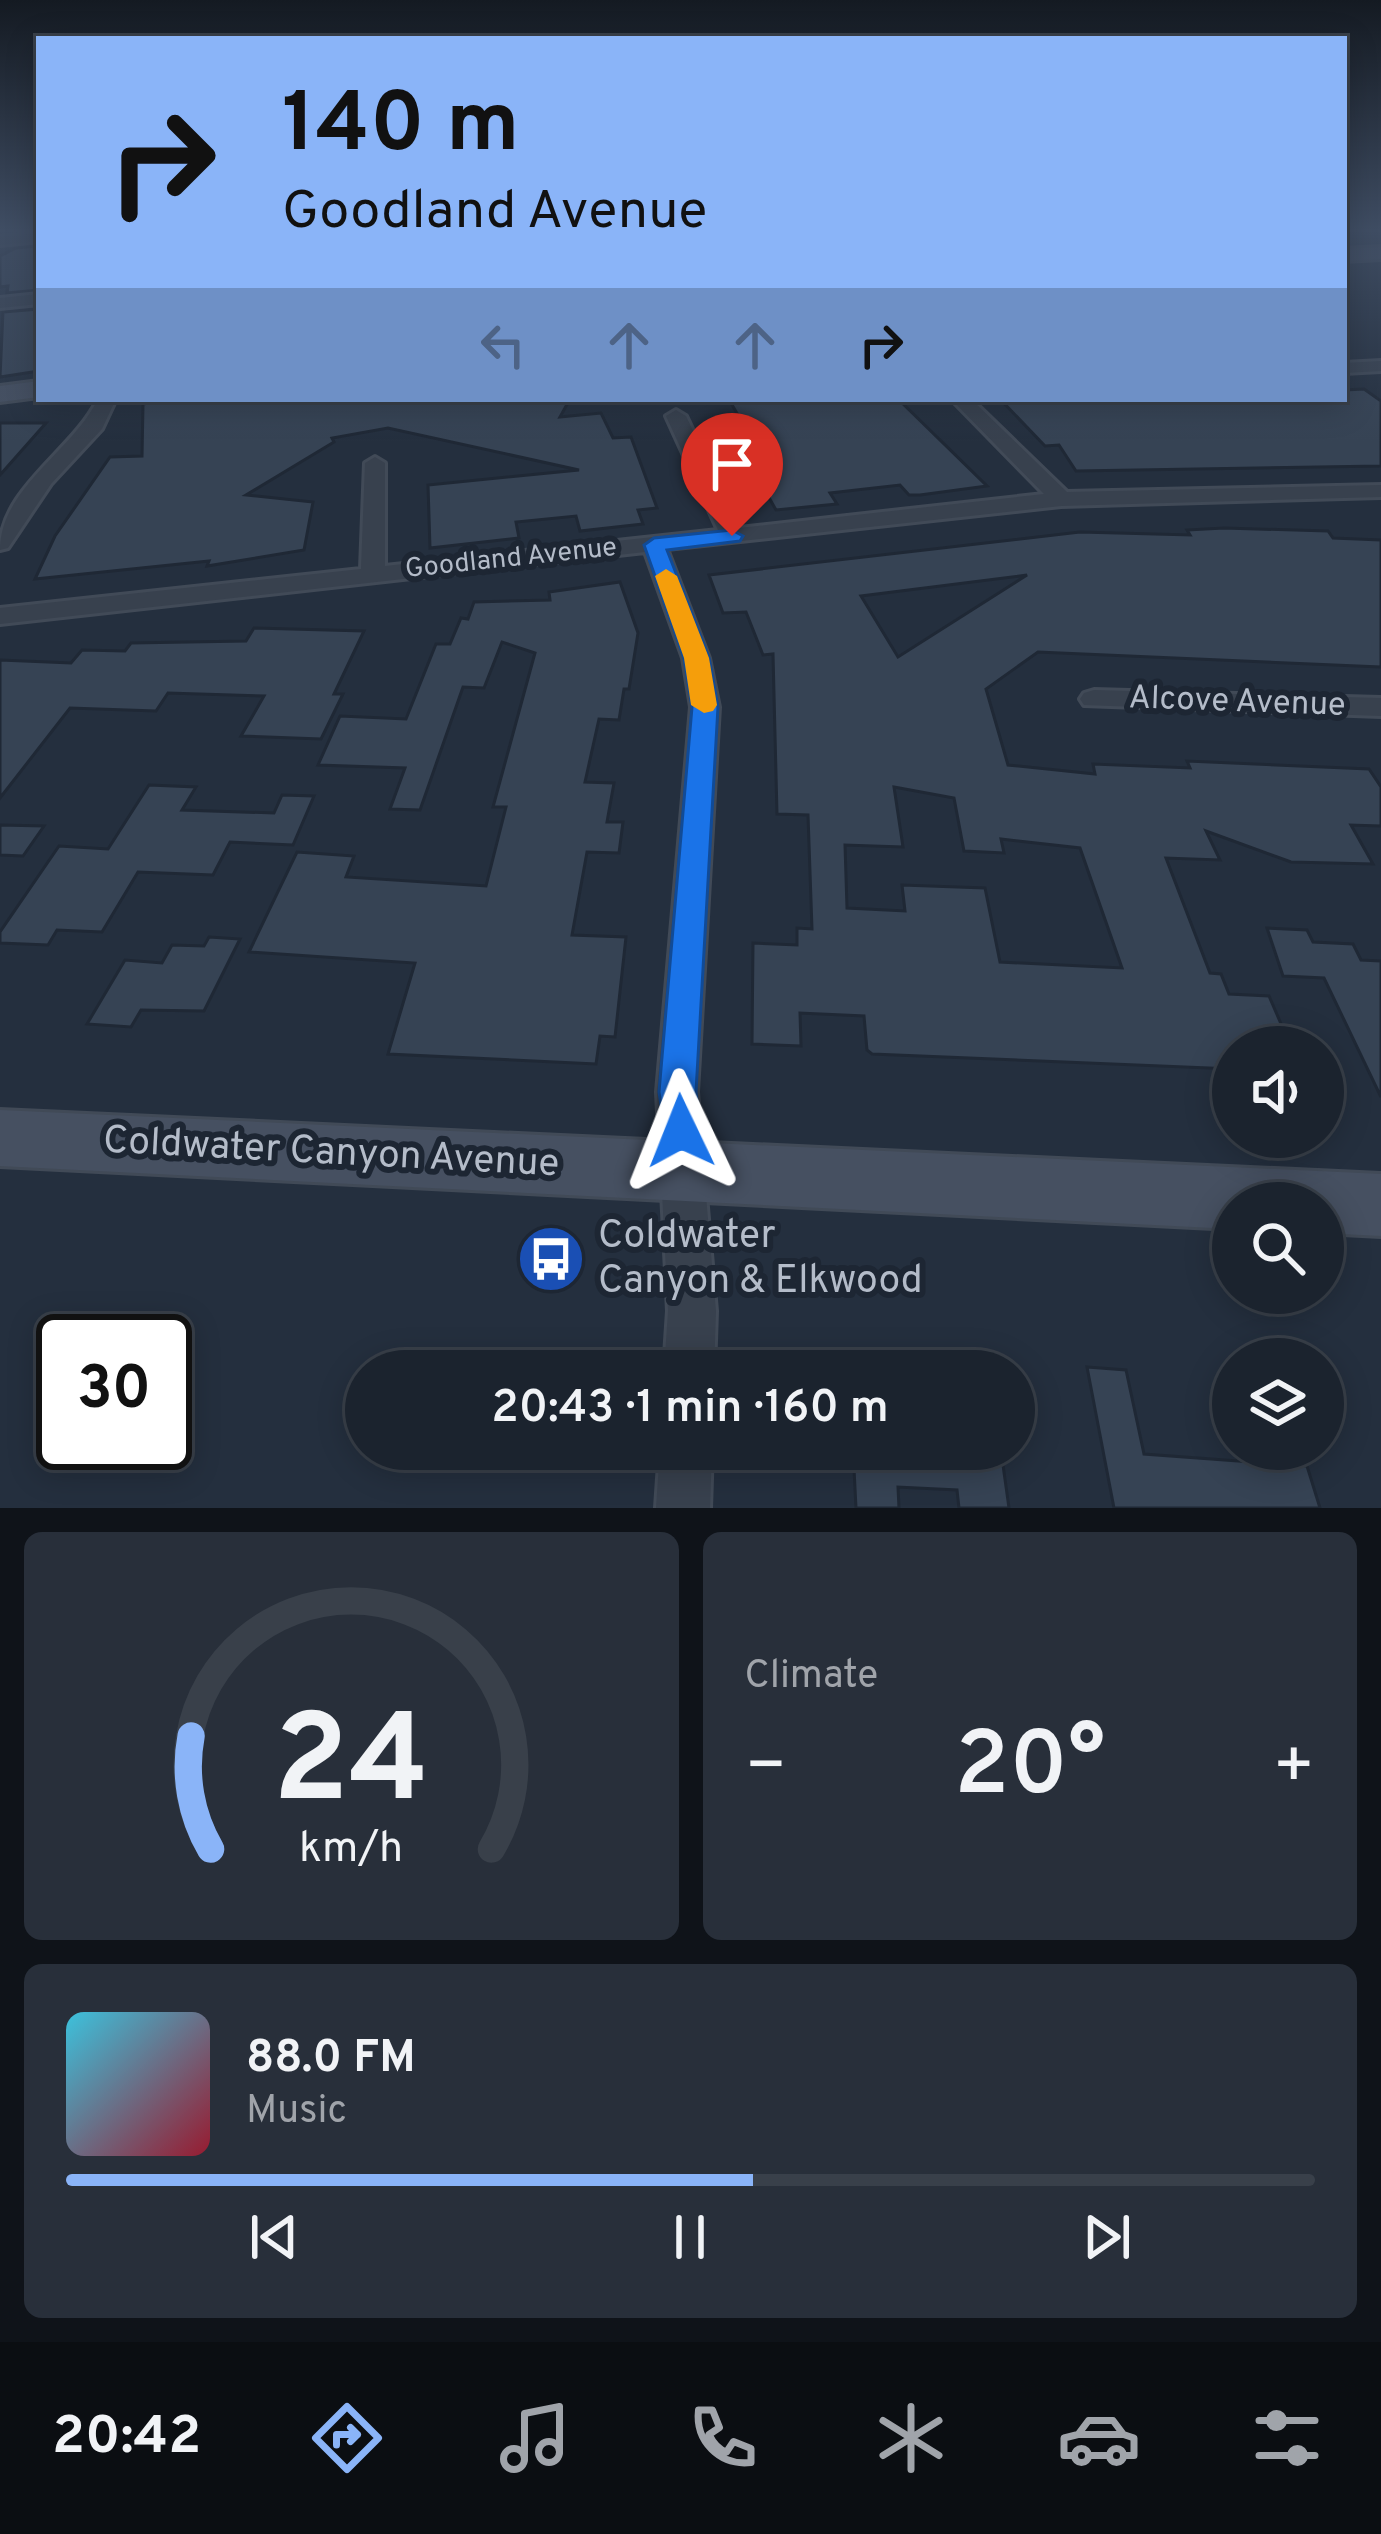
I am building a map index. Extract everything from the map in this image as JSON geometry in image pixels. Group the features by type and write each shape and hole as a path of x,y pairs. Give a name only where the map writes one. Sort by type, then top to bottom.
{"main road":[{"path":"0,394 36,389"},
{"name":"Coldwater Canyon Avenue","path":"0,1138 1381,1205"}],"street":[{"path":"1347,368 1381,366"},
{"path":"0,543 43,480 95,425 106,402"},
{"path":"963,402 1061,499"},
{"path":"676,416 732,536"},
{"path":"374,572 375,463"},
{"name":"Goodland Avenue","path":"0,616 1061,499 1381,491"},
{"path":"654,545 696,658 705,707 677,1092 692,1310 690,1350"},
{"name":"Alcove Avenue","path":"1094,699 1381,707"},
{"path":"683,1508 685,1470"}],"building":[{"path":"36,309 36,371 0,377 3,312"},
{"path":"1364,389 1381,401 1381,466 1076,471 1059,445 1045,446 1003,402 1347,402 1347,390"},
{"path":"568,402 560,417 601,413 613,438 631,437 657,508 638,510 643,524 580,531 576,516 516,522 519,538 430,548 428,485 579,470 388,428 332,438 334,442 246,495 313,502 304,550 207,566 209,561 35,579 55,536 110,457 142,456 143,404"},
{"path":"901,402 987,486 909,495 900,485 830,493 837,504 776,510 735,437 750,436 731,403"},
{"path":"0,423 46,423 0,475"},
{"path":"1224,528 1328,531 1333,538 1381,540 1381,667 1038,652 986,689 1008,765 1095,774 1093,764 1190,768 1187,761 1369,769 1381,787 1381,826 1351,825 1373,864 1291,862 1206,831 1220,860 1166,858 1210,973 1221,974 1229,994 1269,996 1282,1026 1212,1026 1212,1068 872,1054 867,1050 864,1016 800,1013 801,1046 752,1044 753,943 797,945 797,928 812,929 808,815 777,814 773,654 763,655 746,612 723,613 709,575 1080,532 1190,535 1187,530","holes":["1027,575 898,657 861,596","894,787 954,798 964,851 1004,853 1001,839 1080,848 1122,968 1000,962 985,888 902,885 905,911 847,908 845,845 903,847"]},
{"path":"620,582 638,633 629,689 624,689 619,720 599,719 585,782 614,783 607,822 623,822 619,853 587,852 572,935 626,937 615,1037 600,1036 596,1064 388,1054 415,963 249,952 297,852 354,856 346,877 486,886 506,807 493,807 535,653 502,642 484,688 463,687 420,810 390,809 405,768 318,765 340,716 406,719 436,644 450,644 474,602 550,600 549,592"},
{"path":"254,628 364,631 334,694 343,694 321,739 241,736 264,696 168,693 156,711 70,708 0,798 0,660 71,663 82,650 125,651 131,643 246,641"},
{"path":"149,785 196,787 182,810 274,813 282,795 314,796 293,845 230,842 213,875 138,872 102,932 57,930 48,945 0,943 0,932 59,846 108,849"},
{"path":"0,825 44,826 23,856 0,855"},
{"path":"1267,928 1307,930 1313,942 1353,944 1361,960 1381,961 1381,1097 1324,978 1283,976"},
{"path":"209,937 240,939 204,1011 141,1010 131,1027 87,1024 125,960 162,963 172,945 204,946"},
{"path":"1087,1367 1126,1370 1144,1454 1212,1459 1212,1470 1308,1470 1320,1508 1114,1508"},
{"path":"854,1470 1004,1470 1009,1508 959,1508 957,1490 898,1487 899,1508 856,1508"}],"slow traffic":[{"path":"666,576 696,658 704,705"}],"place":[{"name":"Coldwater Canyon & Elkwood","path":"551,1259"}],"route":[{"path":"681,1131 677,1092 705,707 696,658 654,545 732,536"}]}
